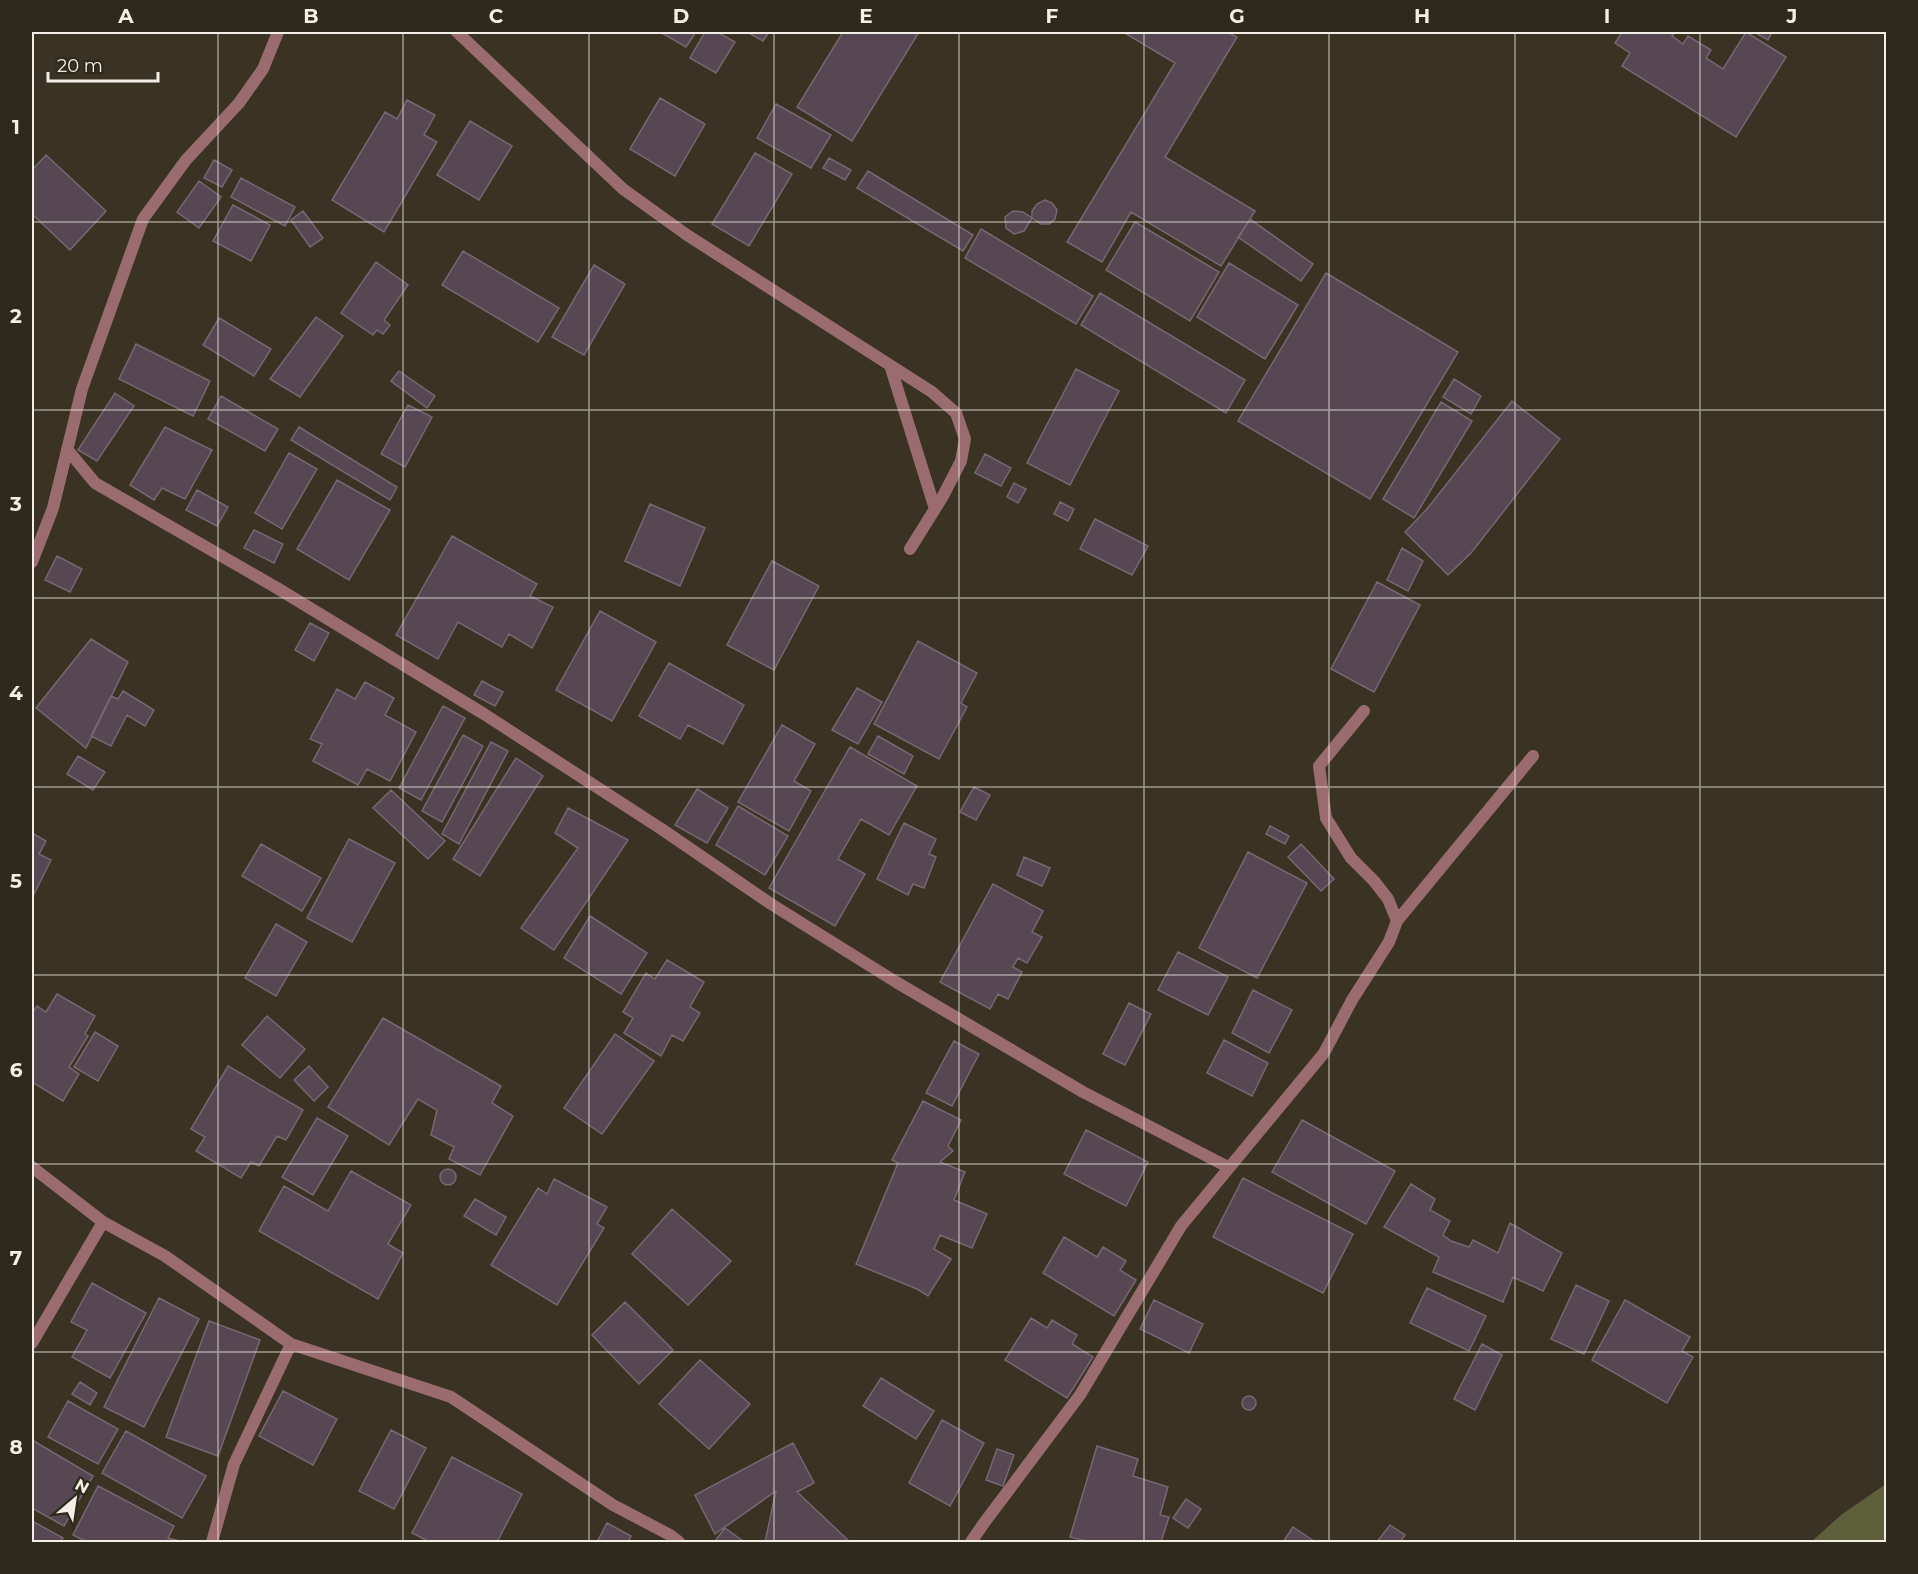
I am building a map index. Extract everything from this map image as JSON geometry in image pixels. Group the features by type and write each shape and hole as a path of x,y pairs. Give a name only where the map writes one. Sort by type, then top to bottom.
{"street":[{"path":"32,562 53,508 82,389 143,219 186,160 245,94 263,69 278,32"},
{"path":"457,32 623,189 687,235 932,392 956,413 965,439 961,461 935,510 910,549"},
{"path":"890,365 935,510"},
{"path":"67,449 95,483 277,588 484,714 663,830 771,904 896,982 1083,1092 1228,1167"},
{"path":"1364,711 1319,766 1326,818 1351,858 1388,899 1397,921"},
{"path":"971,1542 1080,1395 1181,1226 1324,1053 1352,1000 1389,942 1397,921 1533,756"},
{"path":"32,1167 103,1222 165,1256 291,1344 451,1397 613,1505 679,1542"},
{"path":"32,1343 103,1222"},
{"path":"213,1542 234,1464 291,1344"}],"green space":[{"path":"1886,1484 1886,1542 1811,1542 1841,1515"}],"building":[{"path":"660,32 696,32 686,47"},
{"path":"705,32 717,32 735,42 716,73 690,58"},
{"path":"747,32 769,32 763,41"},
{"path":"843,32 919,32 852,141 797,107"},
{"path":"1123,32 1227,32 1237,37 1165,157 1255,211 1221,266 1131,212 1102,262 1067,242 1175,63"},
{"path":"1622,32 1675,32 1672,36 1683,44 1688,36 1711,50 1706,58 1723,69 1746,32 1786,57 1736,137 1622,66 1630,53 1615,43"},
{"path":"1754,32 1772,32 1768,40"},
{"path":"660,98 705,124 675,176 630,149"},
{"path":"407,100 435,115 424,135 437,142 384,232 332,200 385,112 397,119"},
{"path":"776,104 831,135 811,168 757,138"},
{"path":"470,121 512,146 479,200 437,175"},
{"path":"755,153 792,174 749,246 712,224"},
{"path":"46,155 106,211 70,250 32,214 32,170"},
{"path":"829,158 851,170 845,180 823,168"},
{"path":"214,160 232,170 222,187 204,178"},
{"path":"868,171 973,235 963,251 857,188"},
{"path":"241,178 295,207 285,226 231,197"},
{"path":"199,181 221,197 199,228 177,212"},
{"path":"1045,200 1052,203 1057,210 1055,219 1049,224 1041,224 1032,218 1032,211 1037,204"},
{"path":"233,205 270,225 251,261 213,241"},
{"path":"303,211 323,238 310,247 291,220"},
{"path":"1013,211 1023,212 1032,218 1024,231 1014,234 1006,228 1005,217"},
{"path":"1250,219 1313,264 1301,281 1238,237"},
{"path":"1135,222 1219,272 1190,321 1106,270"},
{"path":"981,229 1093,296 1076,324 965,258"},
{"path":"463,251 559,308 538,342 442,285"},
{"path":"376,262 408,285 384,320 390,325 383,334 377,330 373,335 341,313"},
{"path":"1229,263 1298,305 1265,359 1197,317"},
{"path":"594,265 625,284 584,355 552,337"},
{"path":"1326,273 1458,352 1370,499 1238,421"},
{"path":"1100,293 1245,380 1226,413 1081,325"},
{"path":"316,317 343,336 300,397 270,379"},
{"path":"219,318 271,349 254,376 203,345"},
{"path":"136,344 210,381 193,416 119,379"},
{"path":"1076,369 1119,391 1070,485 1027,463"},
{"path":"399,371 435,396 427,408 391,381"},
{"path":"1454,379 1481,396 1471,414 1443,397"},
{"path":"115,393 134,406 97,461 78,450"},
{"path":"221,396 278,429 265,451 208,419"},
{"path":"1512,401 1560,439 1471,553 1448,575 1405,532 1427,509"},
{"path":"1441,402 1472,421 1414,518 1383,499"},
{"path":"408,405 432,417 405,467 381,454"},
{"path":"165,427 212,450 185,499 162,488 154,500 130,485"},
{"path":"299,427 397,487 390,500 291,440"},
{"path":"289,453 317,469 282,529 255,513"},
{"path":"985,454 1011,468 1001,486 975,473"},
{"path":"337,480 390,510 349,580 297,549"},
{"path":"1014,483 1026,489 1018,503 1007,497"},
{"path":"197,490 228,507 217,526 186,510"},
{"path":"1060,502 1074,509 1068,521 1054,514"},
{"path":"650,504 705,528 680,586 625,561"},
{"path":"1095,519 1148,546 1132,575 1080,549"},
{"path":"254,530 283,544 274,563 244,548"},
{"path":"452,536 537,584 530,596 553,607 532,648 509,634 502,647 458,622 438,659 396,635"},
{"path":"1402,548 1423,561 1408,591 1387,580"},
{"path":"57,556 82,569 70,592 45,580"},
{"path":"772,561 819,586 774,670 727,645"},
{"path":"1377,582 1420,605 1374,692 1331,669"},
{"path":"600,611 656,642 612,721 556,690"},
{"path":"310,623 329,633 314,661 295,650"},
{"path":"91,639 128,662 86,748 36,708"},
{"path":"918,641 977,673 961,703 967,707 939,759 874,724"},
{"path":"669,663 744,705 723,744 688,725 680,739 639,716"},
{"path":"482,681 503,692 495,706 474,695"},
{"path":"365,682 394,698 385,715 416,732 390,781 367,769 358,785 313,761 322,744 310,739 337,689 355,699"},
{"path":"857,688 882,702 858,744 832,730"},
{"path":"123,691 154,710 145,726 127,715 111,746 91,736 111,696 118,699"},
{"path":"443,706 465,718 421,800 399,788"},
{"path":"782,725 815,744 794,781 811,791 789,831 738,802"},
{"path":"463,735 483,746 442,822 422,811"},
{"path":"878,736 913,756 904,774 868,754"},
{"path":"491,742 508,751 459,844 442,834"},
{"path":"850,747 917,786 889,835 861,819 838,859 865,874 835,926 769,888"},
{"path":"78,756 105,772 93,790 67,774"},
{"path":"516,758 543,776 480,876 453,859"},
{"path":"974,787 990,795 976,820 960,812"},
{"path":"697,789 728,808 707,843 675,825"},
{"path":"391,790 445,841 428,859 373,808"},
{"path":"738,806 788,836 765,875 716,845"},
{"path":"568,808 628,840 554,950 521,928 578,848 555,833"},
{"path":"904,823 936,839 929,854 936,857 924,888 913,884 908,895 877,879"},
{"path":"1270,826 1289,836 1285,844 1266,834"},
{"path":"32,833 46,841 39,854 51,860 32,898"},
{"path":"349,839 395,863 352,942 307,918"},
{"path":"261,844 321,878 302,911 242,876"},
{"path":"1301,844 1334,879 1321,891 1288,857"},
{"path":"1248,852 1307,883 1257,978 1199,948"},
{"path":"1024,857 1050,868 1042,886 1017,875"},
{"path":"993,884 1043,911 1032,932 1042,937 1027,963 1018,958 1013,967 1022,972 1008,999 998,994 990,1009 940,982"},
{"path":"590,916 647,953 621,994 564,958"},
{"path":"276,924 307,942 276,996 245,978"},
{"path":"1178,952 1228,977 1208,1015 1158,990"},
{"path":"667,960 704,982 690,1007 700,1013 683,1041 672,1035 661,1056 624,1033 633,1018 623,1012 646,973 655,979"},
{"path":"1253,990 1292,1010 1269,1053 1232,1033"},
{"path":"57,994 95,1016 85,1034 88,1036 69,1067 79,1074 63,1101 32,1082 32,1014 37,1006 46,1012"},
{"path":"1129,1003 1151,1014 1125,1065 1103,1054"},
{"path":"267,1016 305,1049 280,1078 242,1045"},
{"path":"383,1018 501,1086 492,1103 513,1116 480,1175 449,1159 454,1147 431,1135 437,1110 418,1099 389,1145 328,1107"},
{"path":"95,1032 118,1046 98,1081 74,1067"},
{"path":"615,1034 654,1061 602,1134 564,1108"},
{"path":"1224,1040 1268,1063 1252,1096 1207,1073"},
{"path":"954,1041 979,1054 952,1106 926,1093"},
{"path":"228,1066 303,1110 286,1140 277,1136 259,1166 251,1162 241,1178 196,1151 205,1137 191,1129"},
{"path":"309,1066 328,1087 314,1101 294,1080"},
{"path":"923,1101 961,1120 948,1146 953,1151 940,1162 965,1172 954,1200 987,1214 972,1248 940,1235 934,1249 951,1259 928,1296 917,1289 856,1264 898,1163 892,1160"},
{"path":"317,1118 348,1136 313,1195 282,1177"},
{"path":"1302,1120 1395,1171 1366,1224 1272,1172"},
{"path":"1086,1130 1148,1162 1126,1206 1064,1174"},
{"path":"445,1169 451,1169 456,1177 454,1183 445,1185 440,1180 440,1174"},
{"path":"351,1171 411,1205 388,1244 403,1253 378,1299 259,1231 284,1186 328,1211"},
{"path":"1243,1178 1353,1234 1323,1293 1213,1237"},
{"path":"554,1179 607,1207 597,1224 604,1228 557,1305 491,1265 538,1188 547,1194"},
{"path":"1411,1184 1435,1199 1430,1210 1450,1221 1443,1235 1451,1241 1469,1247 1473,1240 1498,1253 1510,1223 1562,1253 1543,1291 1513,1277 1503,1302 1433,1272 1439,1257 1384,1227"},
{"path":"475,1199 506,1217 496,1235 464,1216"},
{"path":"672,1209 731,1261 688,1305 632,1254"},
{"path":"1064,1237 1097,1257 1103,1247 1126,1261 1120,1270 1136,1280 1114,1316 1043,1273"},
{"path":"92,1283 146,1313 110,1378 72,1357 87,1330 71,1322"},
{"path":"1576,1285 1609,1301 1584,1354 1551,1339"},
{"path":"1427,1288 1486,1316 1469,1351 1410,1323"},
{"path":"159,1298 199,1319 144,1427 104,1407"},
{"path":"1154,1300 1203,1324 1189,1353 1140,1329"},
{"path":"1625,1300 1690,1337 1682,1351 1693,1357 1667,1403 1592,1360"},
{"path":"625,1302 673,1350 639,1384 592,1335"},
{"path":"1031,1318 1047,1328 1052,1320 1077,1335 1072,1344 1093,1357 1067,1398 1005,1360"},
{"path":"209,1321 260,1340 218,1456 166,1437"},
{"path":"1482,1344 1502,1355 1475,1410 1454,1399"},
{"path":"700,1360 750,1404 709,1449 659,1404"},
{"path":"881,1378 934,1411 916,1439 863,1406"},
{"path":"80,1382 97,1393 90,1405 72,1394"},
{"path":"283,1391 337,1419 313,1465 259,1436"},
{"path":"1246,1396 1252,1396 1256,1403 1252,1410 1246,1410 1242,1406 1242,1400"},
{"path":"68,1401 118,1429 98,1464 48,1437"},
{"path":"942,1420 984,1443 950,1506 909,1483"},
{"path":"391,1430 426,1448 394,1509 359,1491"},
{"path":"126,1431 206,1476 182,1518 102,1473"},
{"path":"32,1440 93,1476 64,1526 32,1508"},
{"path":"793,1443 814,1483 797,1492 850,1542 765,1542 776,1491 715,1534 695,1495"},
{"path":"1097,1446 1138,1459 1133,1476 1168,1487 1160,1515 1169,1517 1161,1542 1090,1542 1070,1537"},
{"path":"997,1449 1014,1455 1003,1486 986,1480"},
{"path":"452,1457 522,1494 497,1542 430,1542 412,1533"},
{"path":"98,1486 174,1526 168,1538 183,1542 87,1542 73,1535"},
{"path":"1186,1499 1201,1509 1188,1528 1173,1518"},
{"path":"32,1521 63,1538 60,1542 32,1542"},
{"path":"607,1523 631,1536 628,1542 597,1542"},
{"path":"1390,1525 1405,1535 1400,1542 1377,1542"},
{"path":"1293,1527 1314,1541 1283,1542"},
{"path":"725,1528 743,1541 715,1541"}]}
